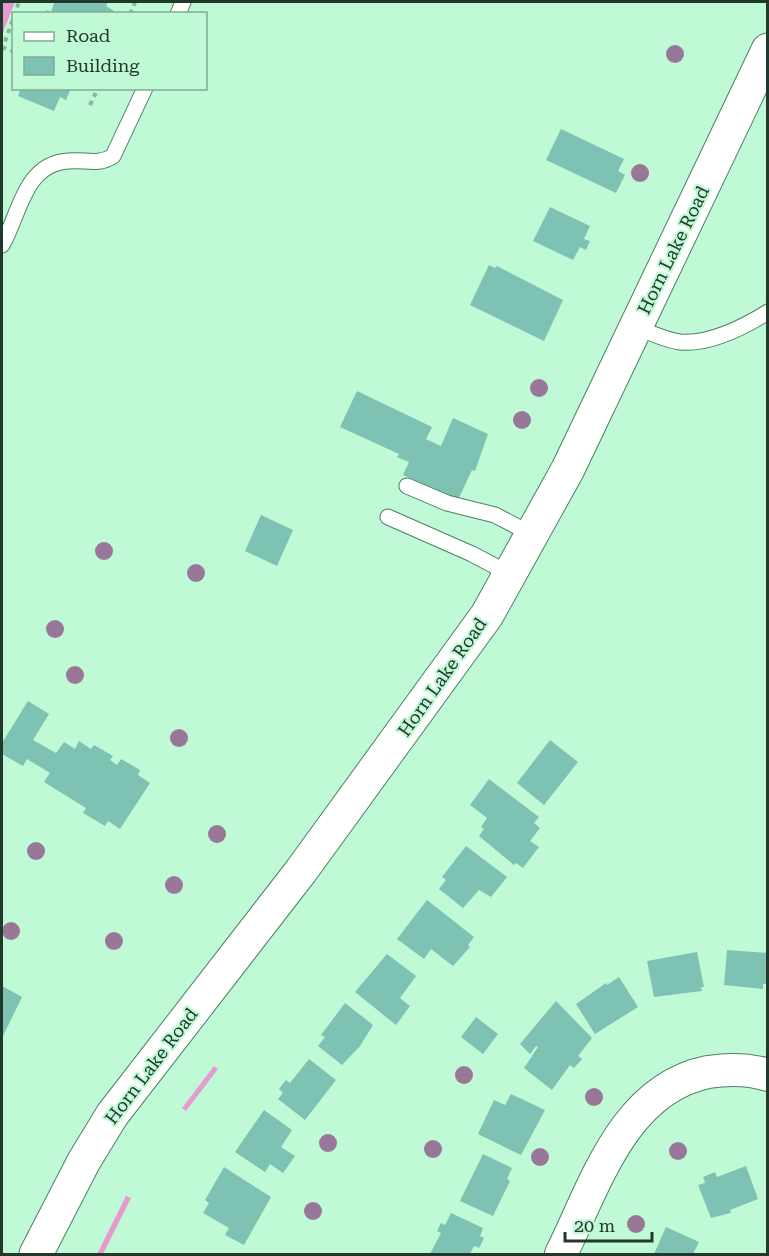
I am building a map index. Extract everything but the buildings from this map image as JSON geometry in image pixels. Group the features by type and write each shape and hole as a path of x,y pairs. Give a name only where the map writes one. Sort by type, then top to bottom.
{"main road":[{"name":"Horn Lake Road","path":"36,1254 84,1161 112,1115 261,923 487,615 533,535 636,328 768,50"}],"street":[{"path":"561,1254 628,1123 656,1095 691,1075 728,1070 768,1074"}],"lane":[{"path":"2,245 31,181 39,171 53,163 81,160 95,163 113,156 144,90"},
{"path":"636,328 678,342 696,343 719,336 768,312"},
{"path":"407,486 447,503 495,515 533,535"},
{"path":"388,517 472,554 510,574"}],"path":[{"path":"2,49 12,18"},
{"path":"90,105 97,90"}],"shaded area":[{"path":"2,2 15,2 2,35"},
{"path":"214,1066 218,1069 186,1111 182,1108"},
{"path":"126,1196 131,1198 103,1254 97,1254"}]}
